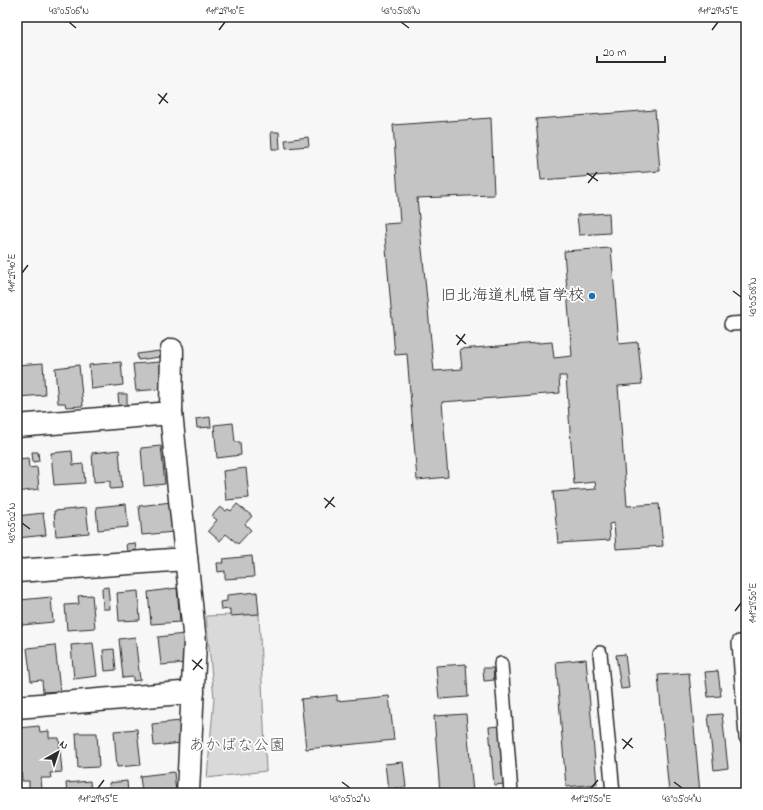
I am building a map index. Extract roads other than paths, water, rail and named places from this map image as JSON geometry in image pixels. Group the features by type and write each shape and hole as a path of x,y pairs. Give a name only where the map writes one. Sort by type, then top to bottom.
{"street":[{"path":"172,350 171,413 195,642 188,793"},
{"path":"17,426 171,413"},
{"path":"17,571 186,559"},
{"path":"17,707 193,692"}],"lane":[{"path":"731,324 746,323"},
{"path":"739,642 746,737"},
{"path":"600,653 613,793"},
{"path":"501,664 511,793"}],"place":[{"name":"旧北海道札幌盲学校","path":"592,296"}],"park label":[{"name":"あかばな公園","path":"237,746"}]}
